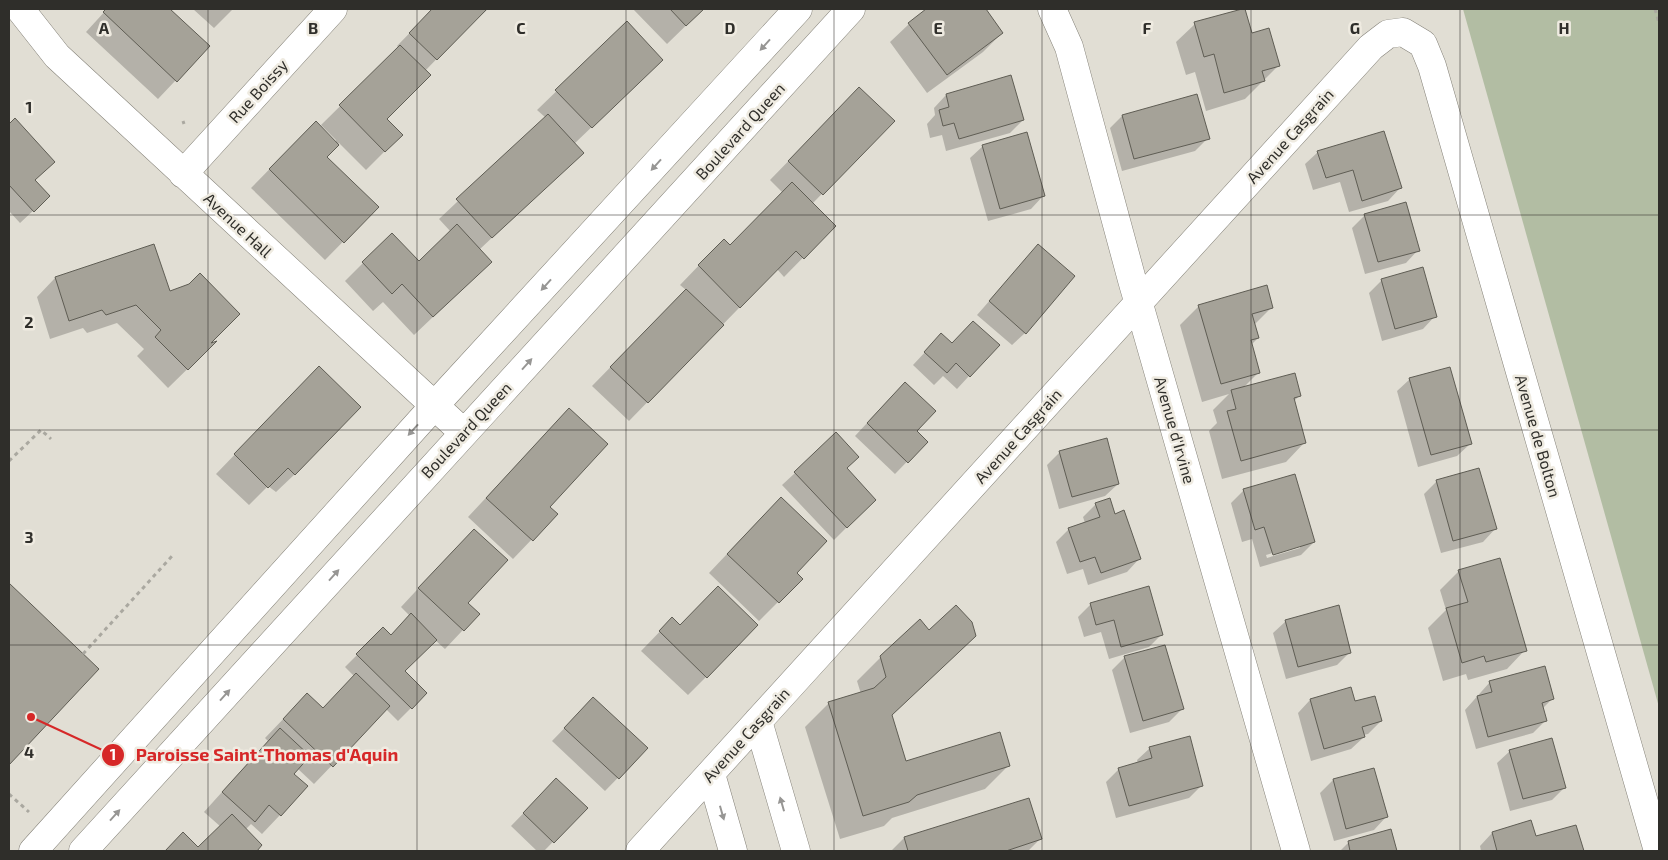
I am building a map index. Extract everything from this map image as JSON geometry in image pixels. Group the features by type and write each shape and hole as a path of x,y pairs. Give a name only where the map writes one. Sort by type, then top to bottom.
{"street":[{"name":"Avenue Hall","path":"20,9 57,56 464,433"},
{"name":"Rue Boissy","path":"183,174 333,9"},
{"path":"33,851 434,406 798,9"},
{"name":"Boulevard Queen","path":"83,851 851,9"},
{"name":"Avenue d'Irvine","path":"1052,9 1069,47 1138,303 1296,851"},
{"name":"Avenue Casgrain","path":"640,851 1371,47 1388,34 1403,32"},
{"name":"Avenue de Bolton","path":"1403,32 1423,44 1432,66 1658,851"},
{"path":"758,721 796,851"},
{"path":"710,774 733,851"}],"path":[{"path":"1655,9 1659,23"},
{"path":"9,461 41,430 51,439"},
{"path":"83,654 173,555"},
{"path":"9,794 30,814"}],"green space":[{"path":"1463,9 1659,9 1659,707"}],"building":[{"path":"106,9 170,9 210,46 177,82 103,12"},
{"path":"432,9 487,9 437,60 409,33"},
{"path":"670,9 704,9 686,26"},
{"path":"926,9 986,9 1003,33 947,75 908,23"},
{"path":"1245,9 1252,33 1269,28 1280,66 1262,71 1265,81 1224,93 1214,54 1204,57 1194,22"},
{"path":"627,21 663,60 592,128 555,90"},
{"path":"400,45 431,75 387,119 403,135 385,152 339,105"},
{"path":"1011,75 1024,120 959,139 954,123 943,126 939,110 949,107 946,94"},
{"path":"859,87 895,121 823,195 788,161"},
{"path":"1197,94 1210,139 1134,159 1122,115"},
{"path":"548,114 584,153 492,238 456,199"},
{"path":"15,118 55,162 35,180 50,196 34,212 9,185 9,124"},
{"path":"316,121 339,145 327,157 379,207 344,243 269,169"},
{"path":"1384,131 1402,188 1362,201 1353,170 1326,178 1317,151"},
{"path":"1027,132 1045,196 1000,209 982,145"},
{"path":"792,182 836,226 804,259 796,251 740,308 698,265 724,239 730,245"},
{"path":"1406,202 1420,251 1378,262 1364,214"},
{"path":"457,224 492,262 433,317 402,284 392,294 362,262 392,233 419,261"},
{"path":"154,244 170,291 189,284 200,273 240,314 211,343 217,341 188,370 155,337 161,330 136,305 106,315 102,310 69,321 55,277"},
{"path":"1038,244 1075,276 1026,334 989,301"},
{"path":"1423,267 1437,317 1395,329 1381,279"},
{"path":"1267,285 1273,308 1252,314 1259,338 1251,340 1260,373 1221,384 1198,305"},
{"path":"686,289 724,325 648,403 610,367"},
{"path":"973,321 1000,345 970,377 956,363 947,373 924,352 941,333 952,343"},
{"path":"319,366 361,407 295,475 288,468 268,488 234,454"},
{"path":"1450,367 1472,444 1431,455 1409,378"},
{"path":"1295,373 1301,396 1294,398 1306,443 1241,461 1227,411 1236,409 1231,390"},
{"path":"905,382 936,411 917,431 928,442 908,463 867,423"},
{"path":"569,408 608,444 550,507 558,514 533,541 486,498"},
{"path":"836,432 859,457 847,468 876,500 847,528 794,472"},
{"path":"1107,438 1119,484 1072,497 1059,451"},
{"path":"1479,468 1497,529 1453,541 1436,480"},
{"path":"1295,474 1315,542 1273,555 1264,527 1255,530 1243,489"},
{"path":"781,497 827,541 797,573 803,579 779,603 727,554"},
{"path":"1110,498 1115,514 1124,510 1141,559 1101,573 1095,557 1080,562 1068,528 1100,517 1095,503"},
{"path":"474,529 508,560 468,603 480,614 464,631 418,588"},
{"path":"1500,558 1527,651 1486,662 1484,656 1462,663 1446,608 1468,602 1458,570"},
{"path":"9,583 99,669 9,765"},
{"path":"718,586 758,625 707,678 659,631 672,617 680,625"},
{"path":"1149,586 1163,635 1121,647 1114,620 1096,625 1090,603"},
{"path":"956,605 972,622 976,636 892,715 906,761 1000,732 1010,766 917,795 909,802 863,816 828,702 874,688 886,677 880,656 920,619 929,630"},
{"path":"1339,605 1351,653 1298,667 1285,620"},
{"path":"411,613 437,640 405,671 427,693 412,709 356,654 383,627 391,635"},
{"path":"1165,645 1184,709 1143,721 1124,656"},
{"path":"1545,666 1554,699 1542,703 1547,721 1488,737 1477,696 1492,692 1489,681"},
{"path":"356,673 390,706 333,767 283,719 307,693 323,708"},
{"path":"1351,687 1355,701 1375,696 1382,721 1362,727 1365,737 1324,749 1310,699"},
{"path":"593,697 648,748 619,779 564,728"},
{"path":"280,728 310,756 294,774 308,786 281,816 269,805 255,822 222,792"},
{"path":"1190,736 1203,786 1129,806 1118,768 1152,758 1149,747"},
{"path":"1552,738 1566,788 1523,799 1509,750"},
{"path":"1374,768 1388,817 1346,829 1333,779"},
{"path":"556,778 588,808 554,843 523,813"},
{"path":"1029,798 1042,839 1006,851 908,851 904,837"},
{"path":"232,814 262,845 257,851 165,851 183,832 198,847"},
{"path":"1531,820 1536,836 1576,825 1584,851 1497,851 1492,832"},
{"path":"1391,829 1397,851 1350,851 1348,841"}],"place":[{"name":"Paroisse Saint-Thomas d'Aquin","path":"31,717"}]}
